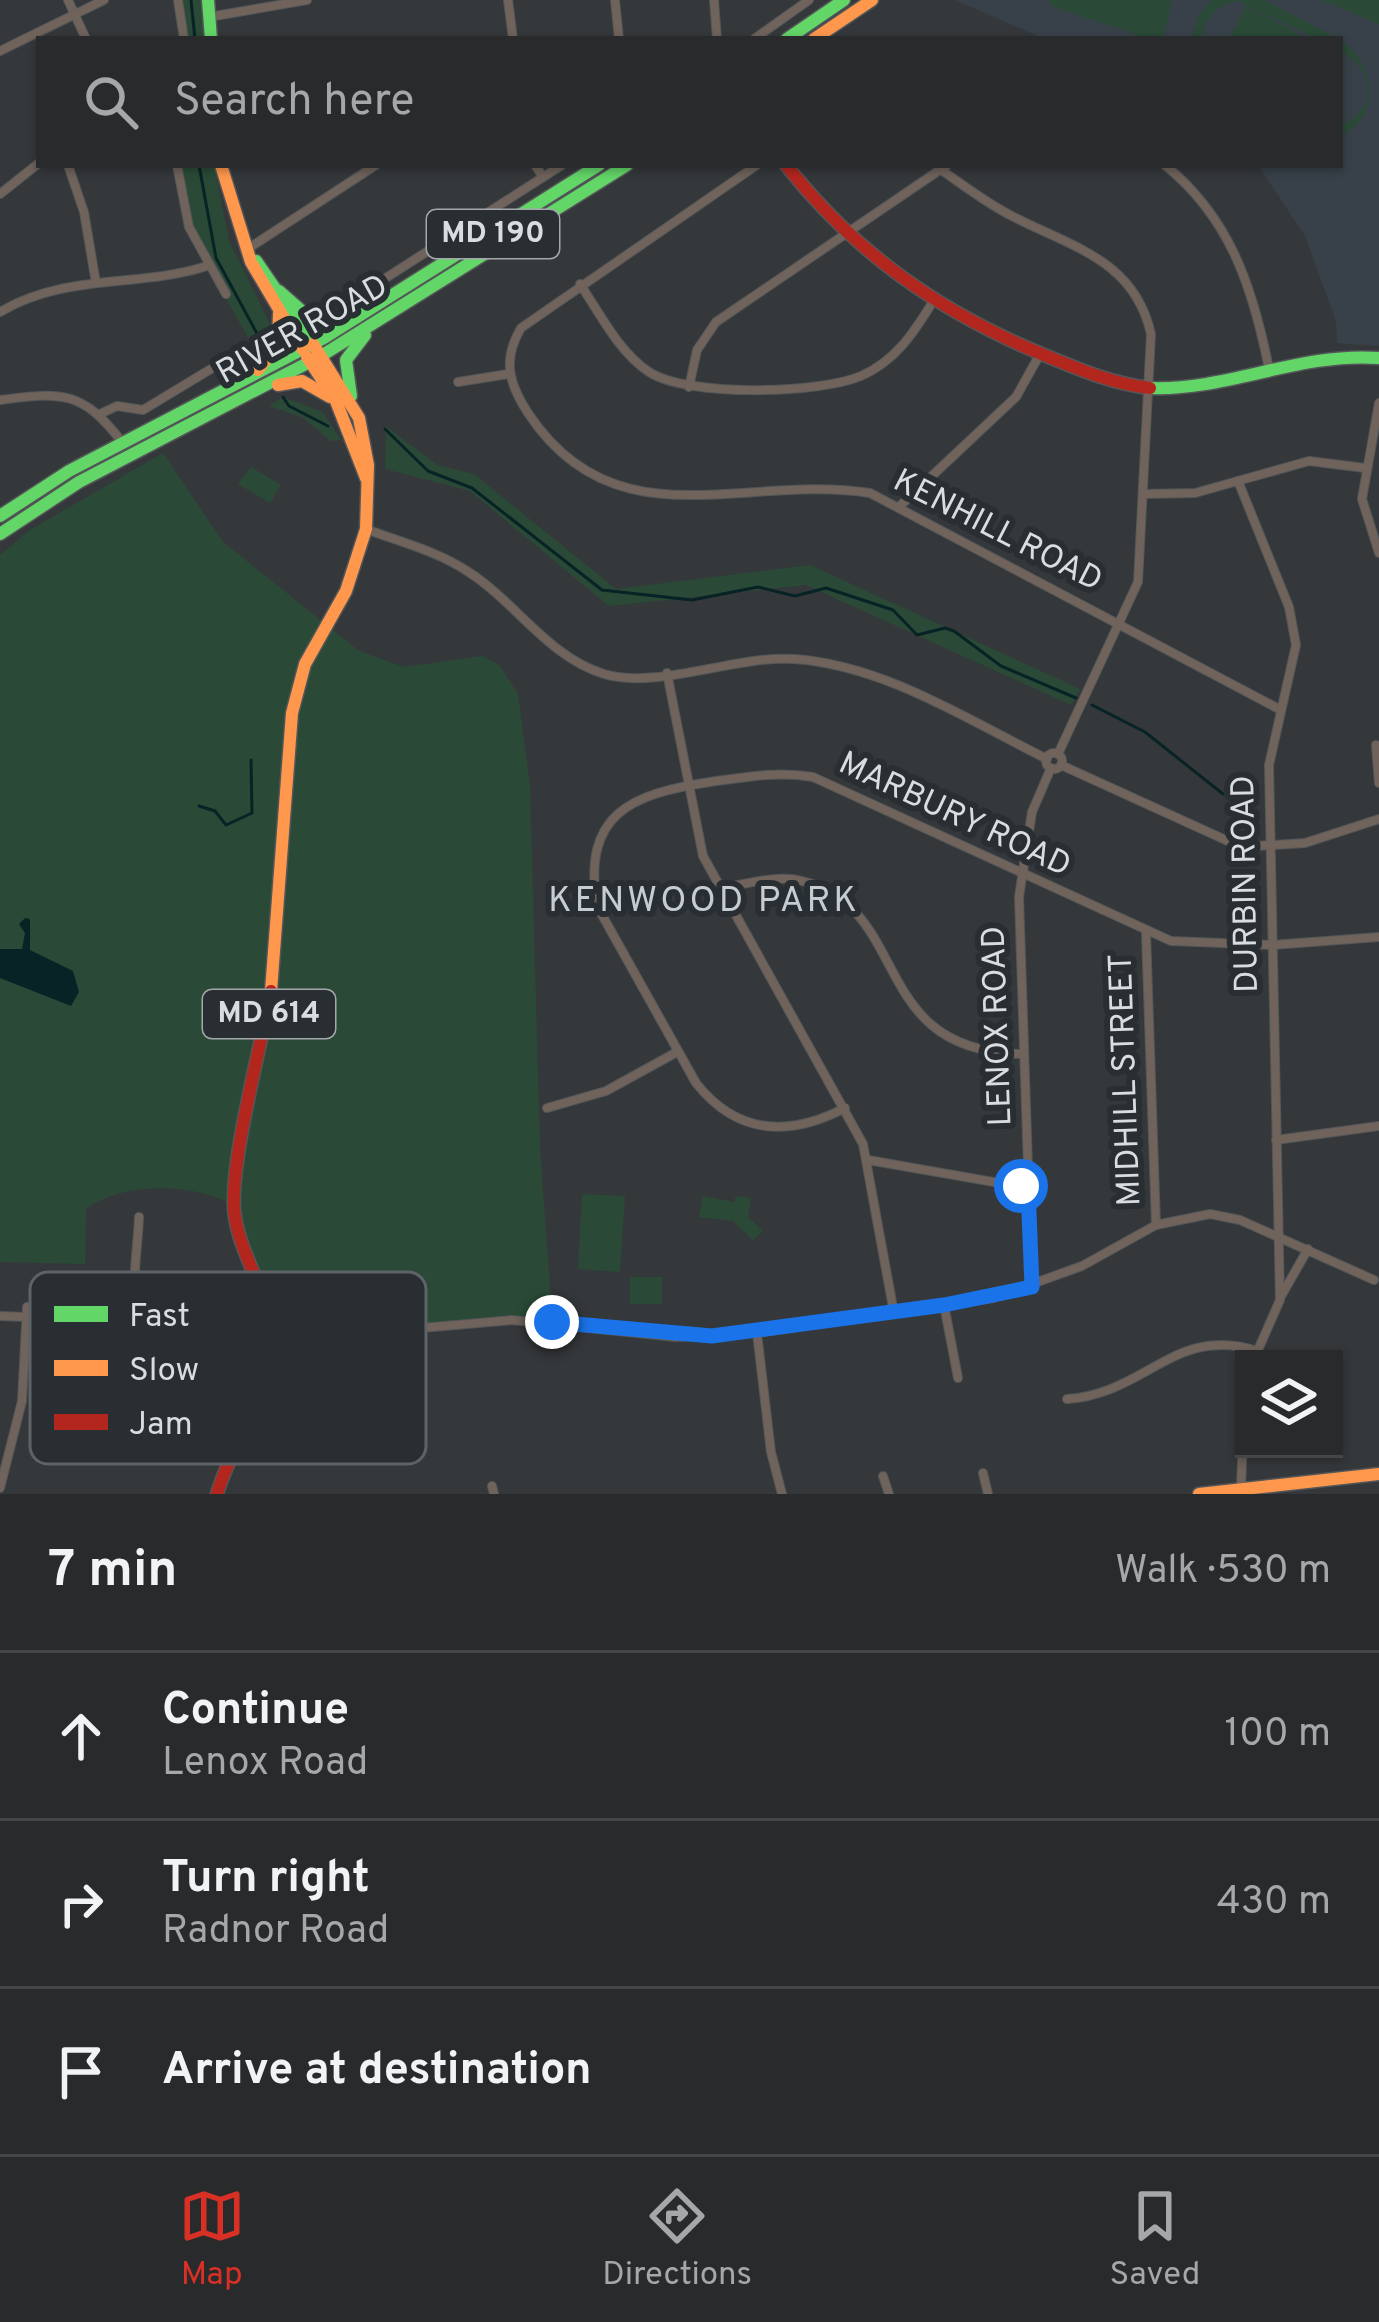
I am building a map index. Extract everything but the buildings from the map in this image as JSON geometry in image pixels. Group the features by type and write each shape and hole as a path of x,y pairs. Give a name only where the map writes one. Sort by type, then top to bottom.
{"main road":[{"path":"208,0 211,36"},
{"path":"791,36 844,0"},
{"path":"818,36 872,0"},
{"name":"MD 614","path":"221,168 227,205 279,314 359,418 367,479 366,529 346,591 305,664 292,712 274,976 235,1183 236,1232 249,1272"},
{"name":"RIVER ROAD","path":"0,534 79,482 243,397 364,313 594,168"},
{"name":"RIVER ROAD","path":"0,516 122,443 400,308 622,168"},
{"path":"789,168 844,233 932,303 1106,380 1149,388 1192,386 1268,364 1330,354 1379,358"},
{"name":"MD 614","path":"246,250 278,291 312,353 367,479"},
{"path":"278,291 313,321 364,313"},
{"path":"359,418 344,375 346,360 370,330 400,308"},
{"path":"250,377 278,344 279,314"},
{"path":"243,397 302,381 336,401"},
{"name":"MD 614","path":"217,1494 229,1464"},
{"path":"1199,1494 1379,1474"}],"street":[{"path":"68,0 85,36"},
{"path":"0,51 104,0"},
{"path":"178,0 184,36"},
{"path":"209,17 307,0"},
{"path":"508,0 513,36"},
{"path":"615,0 620,36"},
{"path":"714,0 718,36"},
{"path":"758,36 809,0"},
{"path":"0,194 36,165"},
{"path":"69,168 84,212 96,283"},
{"path":"177,168 182,206 207,266 226,294"},
{"path":"246,250 371,168"},
{"path":"537,168 542,177"},
{"path":"364,292 557,168"},
{"path":"458,382 508,374 509,351 520,328 753,168"},
{"path":"689,387 697,350 716,322 942,168"},
{"path":"944,168 1011,216 1118,270 1146,311 1149,388 1138,582 1053,764"},
{"path":"1169,168 1205,204 1239,258 1254,297 1268,364"},
{"path":"0,312 60,286 154,280 207,266"},
{"path":"580,284 634,359 660,378 689,387 815,385 861,376 903,347 932,303"},
{"name":"RIVER ROAD","path":"100,414 117,406 143,410 239,352"},
{"path":"902,505 1016,397 1040,354"},
{"name":"KENHILL ROAD","path":"508,374 552,444 588,472 624,488 683,499 827,486 902,505 1280,709"},
{"path":"0,400 58,394 100,414 122,443"},
{"path":"1379,404 1362,499 1379,553"},
{"path":"1143,494 1195,493 1309,461 1365,468"},
{"name":"DURBIN ROAD","path":"1238,481 1294,627 1294,662 1269,765 1280,1300"},
{"path":"366,529 468,571 563,654 586,667 622,677 746,660 838,665 882,679 1218,841 1269,846 1325,839 1379,819"},
{"path":"667,673 696,834 718,889 844,1108 868,1160 894,1313"},
{"path":"1376,746 1379,783"},
{"name":"LENOX ROAD","path":"1032,1287 1020,873 1032,812 1053,764"},
{"name":"MARBURY ROAD","path":"844,1108 817,1122 783,1129 737,1119 709,1099 602,919 593,879 601,837 616,814 634,800 686,786 772,773 813,777 1146,933 1193,945 1379,937"},
{"path":"718,889 782,878 827,890 862,922 925,1023 975,1052 1024,1054"},
{"name":"MIDHILL STREET","path":"1146,933 1156,1225"},
{"path":"547,1108 605,1091 677,1052"},
{"path":"1276,1140 1379,1126"},
{"path":"868,1160 1028,1187"},
{"path":"426,1328 512,1320 676,1336 757,1333 1032,1287 1156,1225 1210,1214 1278,1236 1375,1280"},
{"path":"137,1272 139,1217"},
{"name":"DURBIN ROAD","path":"1257,1350 1308,1249"},
{"path":"944,1305 958,1378"},
{"path":"0,1316 26,1312 24,1386 0,1488"},
{"path":"757,1333 771,1452 782,1494"},
{"path":"1067,1399 1102,1397 1198,1344 1227,1341 1245,1350"},
{"path":"0,1428 15,1430"},
{"path":"1241,1486 1242,1458"},
{"path":"982,1473 988,1494"},
{"path":"883,1476 889,1494"}],"shaded area":[{"path":"955,0 1379,0 1379,346 1337,343 1336,321 1305,236 1260,168 1343,168 1343,36 1038,36"}],"green space":[{"path":"178,0 205,0 207,36 184,36"},
{"path":"1048,0 1172,0 1164,36 1142,36 1053,7"},
{"path":"1211,0 1264,0 1333,36 1311,36 1237,1 1217,9 1203,36 1193,36 1198,16"},
{"path":"1321,0 1379,0 1379,24"},
{"path":"1246,6 1302,36 1231,36"},
{"path":"1343,42 1362,63 1369,92 1362,118 1343,133 1343,124 1361,110 1368,90 1352,59 1343,53"},
{"path":"178,168 215,168 229,241 274,332 272,346 261,360 198,250"},
{"path":"283,397 323,412 341,440 331,441 302,417 269,406"},
{"path":"386,426 437,465 474,474 616,589 810,565 1080,689 1071,705 806,585 609,606 470,491 385,469"},
{"path":"163,453 223,542 359,651 404,667 483,656 499,665 518,694 530,786 540,1148 552,1316 426,1324 426,1272 257,1272 239,1209 183,1190 120,1193 86,1209 85,1264 0,1262 0,555 30,530"},
{"path":"251,467 281,485 270,503 238,484"},
{"path":"582,1194 625,1196 620,1272 578,1269"},
{"path":"703,1196 734,1202 736,1196 751,1198 748,1217 763,1231 753,1240 733,1221 699,1217"},
{"path":"630,1277 662,1277 662,1304 630,1304"}],"water":[{"path":"30,919 30,950 73,971 79,992 71,1006 0,978 0,949 22,949 25,933 19,924"}],"waterway":[{"path":"191,0 195,36"},
{"path":"200,168 216,258 267,352"},
{"path":"283,397 289,406 328,426"},
{"path":"385,429 428,471 472,488 602,590 692,600 758,587 795,596 826,588 893,610 917,635 945,628 954,631 1001,666 1076,698"},
{"path":"1092,705 1145,732 1223,794"},
{"path":"199,806 215,811 226,825 252,813 251,760"}],"traffic: fast":[{"path":"208,0 211,36"},
{"path":"791,36 844,0"},
{"path":"0,516 69,471 324,338 594,168"},
{"path":"0,534 79,482 321,356 622,168"},
{"path":"256,261 313,344"},
{"path":"279,291 313,321 349,318"},
{"path":"351,396 346,360 365,335"},
{"path":"1150,388 1207,384 1320,361 1379,358"}],"traffic: slow":[{"path":"818,36 872,0"},
{"path":"222,168 251,262 303,350"},
{"path":"258,370 278,344 279,314"},
{"path":"271,991 292,713 305,664 346,591 366,529 368,465 359,418 313,344"},
{"path":"307,357 336,401 366,478"},
{"path":"278,385 302,381 330,397"},
{"path":"1199,1494 1379,1474"}],"traffic: jam":[{"path":"789,168 871,253 935,299 1044,355 1083,371 1150,388"},
{"path":"253,1272 239,1234 234,1196 271,991"},
{"path":"217,1494 229,1464"}],"district":[{"name":"KENWOOD PARK","path":"704,902"}],"route":[{"path":"552,1322 676,1336 757,1333 993,1298 1032,1287 1028,1187 1021,1186"}]}
